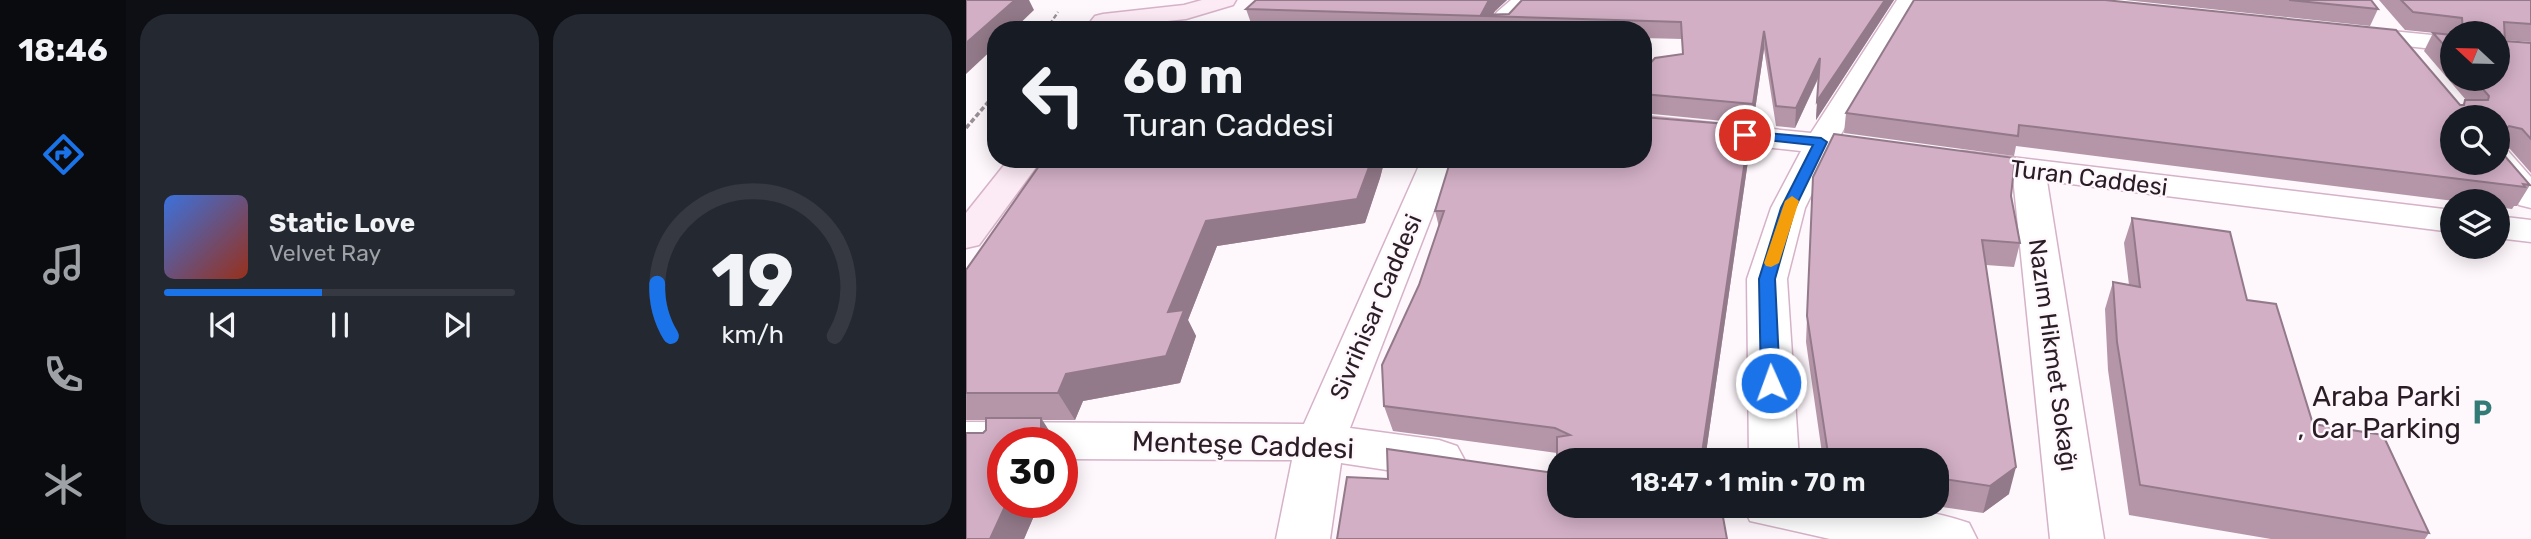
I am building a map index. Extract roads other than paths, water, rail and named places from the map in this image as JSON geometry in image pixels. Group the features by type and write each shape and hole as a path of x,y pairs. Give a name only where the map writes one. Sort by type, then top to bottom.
{"street":[{"path":"1104,21 1117,0"},
{"path":"1127,21 1186,12 1225,0"},
{"path":"1502,21 1525,0"},
{"path":"1773,448 1767,279 1788,208 1821,142 1908,0"},
{"path":"2373,10 2420,68"},
{"path":"2326,31 2440,43"},
{"name":"Turan Caddesi","path":"1652,126 1821,142 2029,171 2440,220"},
{"path":"966,237 1019,168"},
{"name":"Sivrihisar Caddesi","path":"1303,539 1320,442 1433,168"},
{"name":"Nazım Hikmet Sokağı","path":"2029,171 2077,539"},
{"path":"2510,173 2531,198"},
{"path":"2510,229 2531,231"},
{"name":"Menteşe Caddesi","path":"966,440 1320,442 1479,465"},
{"path":"1845,518 1950,539"}],"place":[{"name":"Araba Parki , Car Parking","path":"2482,412"}]}
